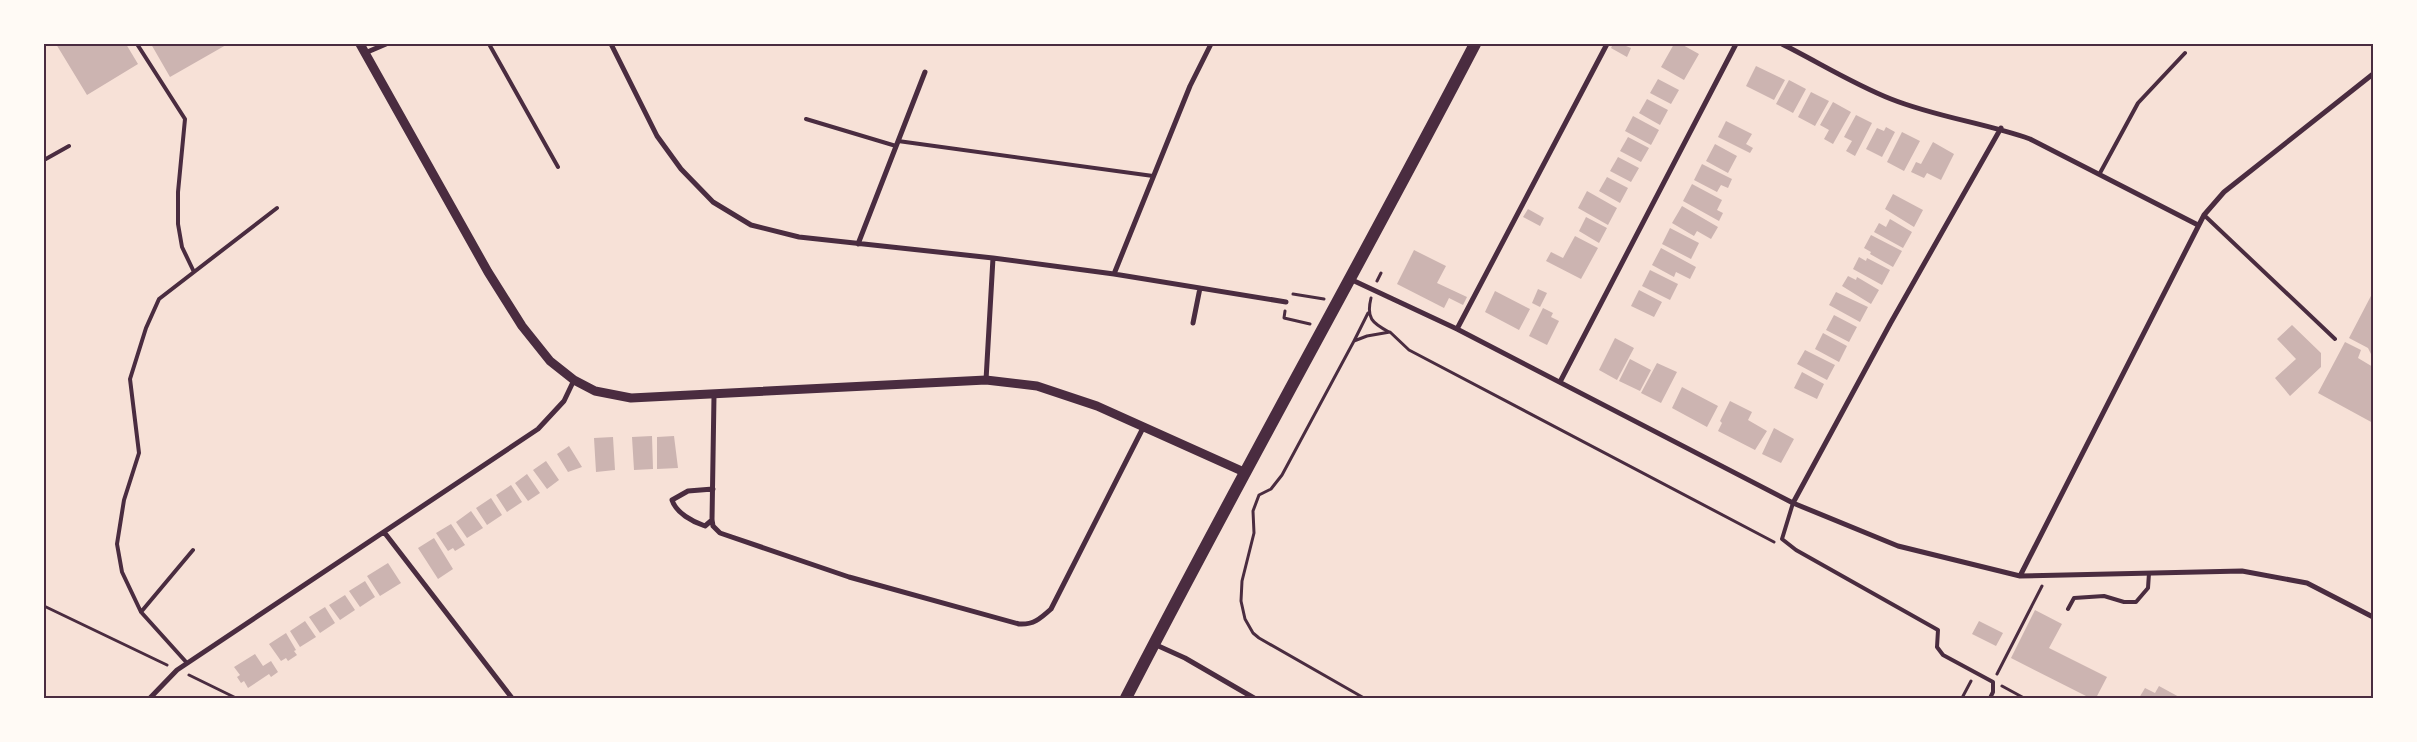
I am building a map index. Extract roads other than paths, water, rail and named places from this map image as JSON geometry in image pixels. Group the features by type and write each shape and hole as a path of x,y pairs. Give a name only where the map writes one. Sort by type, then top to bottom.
{"main road":[{"path":"1126,698 1244,472 1322,327 1339,301 1370,244 1475,44"}],"street":[{"path":"360,44 483,264 522,326 550,361 574,380 595,391 631,398 714,396 906,383 986,380 1037,386 1097,406 1244,472"},
{"path":"365,53 386,44"},
{"path":"611,44 657,136 681,169 713,202 751,225 799,238 993,258 1114,274 1286,302"},
{"path":"1114,274 1190,86 1211,44"},
{"path":"1457,329 1606,44"},
{"path":"1560,382 1736,44"},
{"path":"1782,44 1892,99 1943,115 2001,128 2030,139 2100,173 2198,225"},
{"path":"858,244 925,72"},
{"path":"2020,576 2204,216 2224,192 2373,74"},
{"path":"1793,503 1890,324 2001,128"},
{"path":"986,380 993,258"},
{"path":"1350,279 1373,288 1457,329 1793,503 1898,546 2020,576 2260,573 2307,583 2373,617"},
{"path":"1193,323 1200,288"},
{"path":"150,698 177,670 187,663 538,428 564,402 574,380"},
{"path":"714,396 712,520 713,526 720,533 849,577 1018,624 1028,625 1039,620 1050,609 1144,426"},
{"path":"712,520 705,526 695,522 678,509 672,500 688,491 713,489"},
{"path":"384,532 512,698"},
{"path":"1154,644 1185,658 1254,698"}],"lane":[{"path":"137,44 184,119 178,192 178,224 182,247 194,272"},
{"path":"489,44 558,167"},
{"path":"2100,173 2138,103 2185,53"},
{"path":"806,119 897,144 1153,176"},
{"path":"44,160 69,146"},
{"path":"187,663 141,612 122,572 117,544 124,500 139,453 130,379 146,328 159,299 277,208"},
{"path":"2204,216 2335,339"},
{"path":"1793,503 1782,539 1796,550 1938,630 1937,647 1943,655 1994,682 1990,698"},
{"path":"141,612 193,550"},
{"path":"2068,609 2074,598 2104,596 2124,602 2136,602 2148,588 2149,573"}]}
